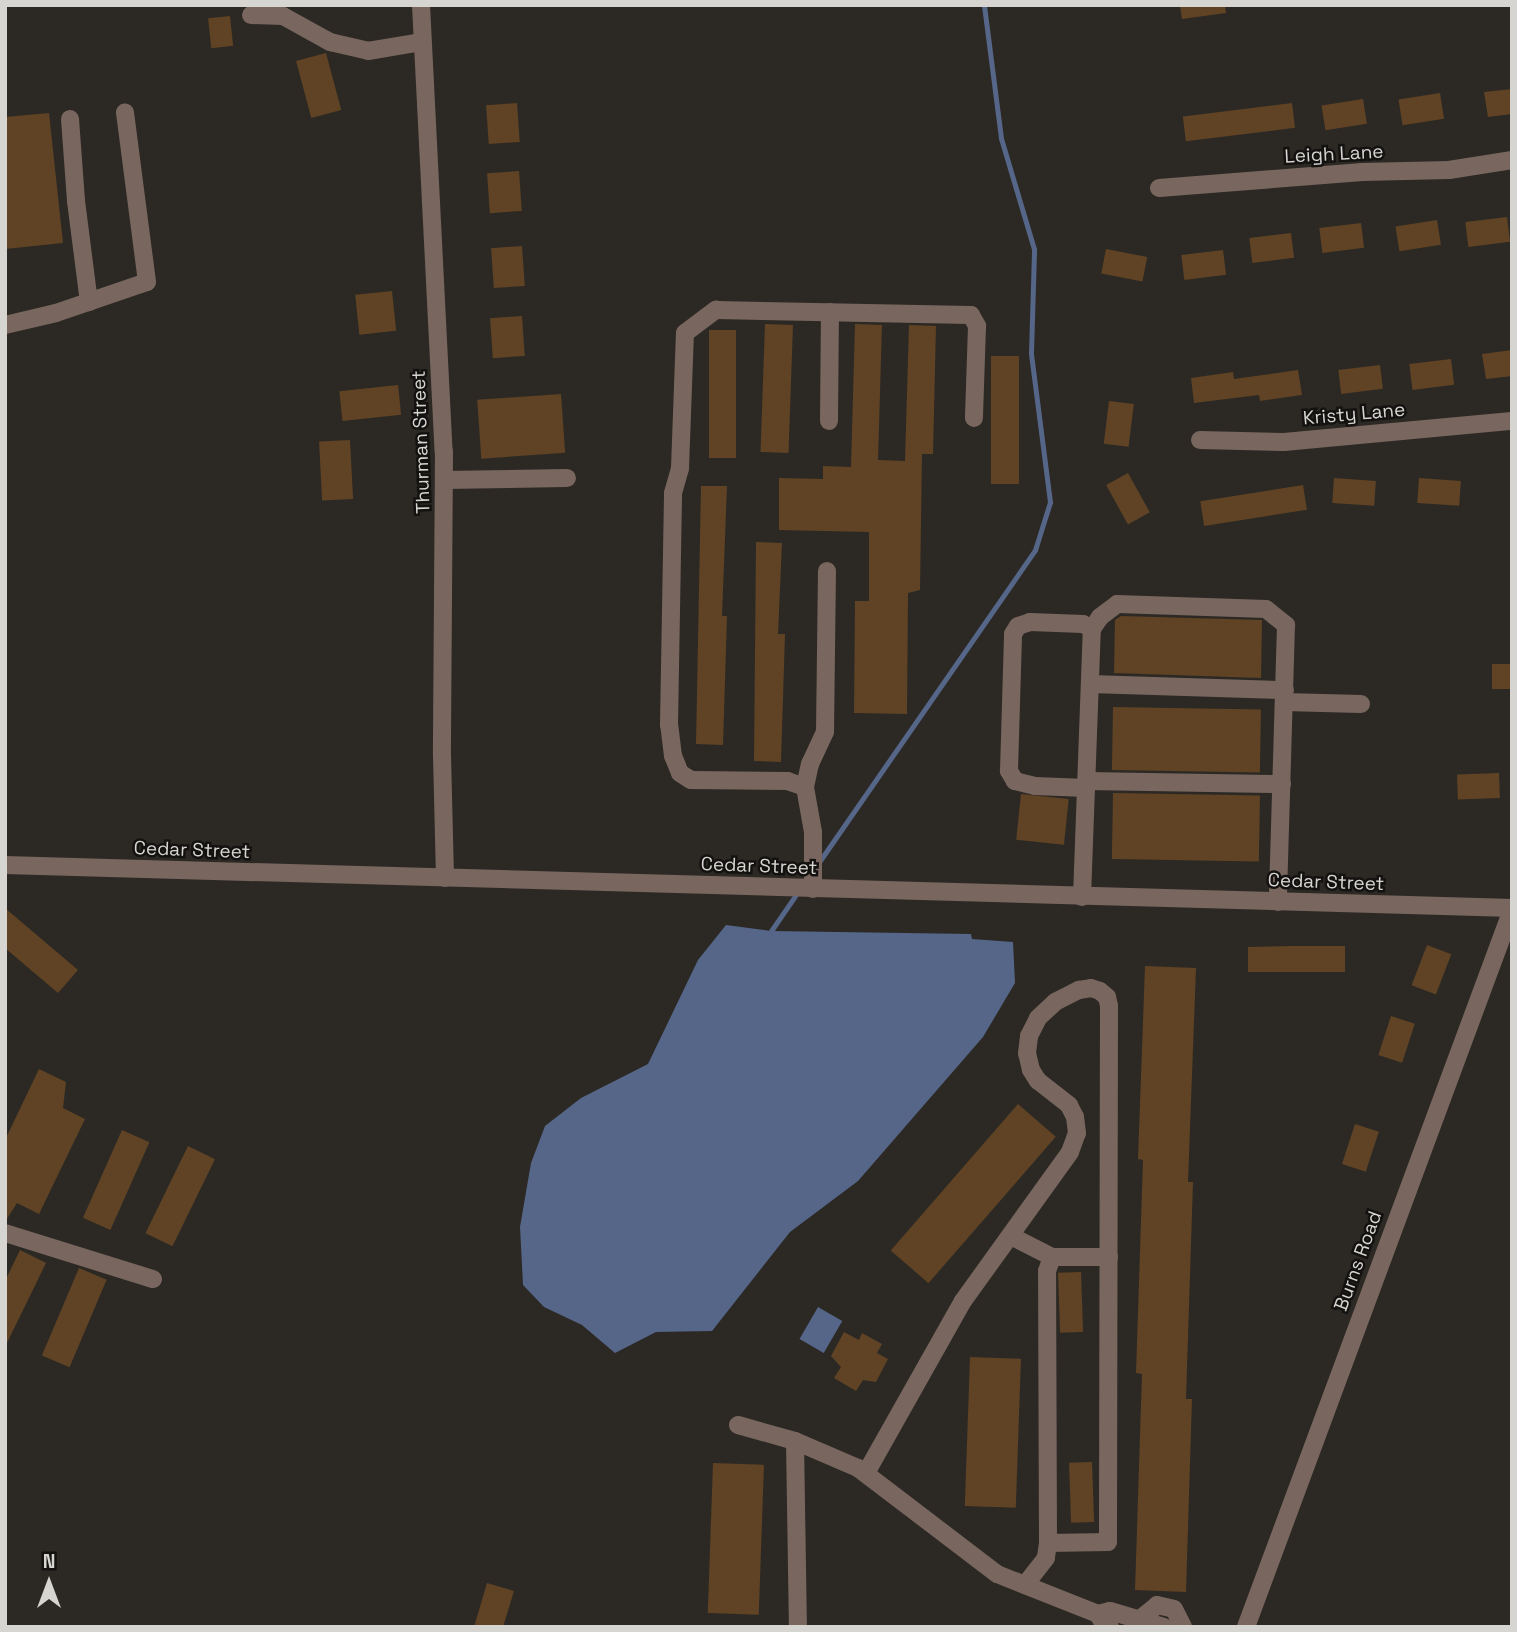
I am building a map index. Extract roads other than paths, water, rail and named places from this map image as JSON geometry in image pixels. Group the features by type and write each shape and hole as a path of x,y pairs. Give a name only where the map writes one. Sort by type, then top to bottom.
{"street":[{"name":"Thurman Street","path":"421,5 444,480 445,878"},
{"path":"251,15 283,16 331,42 368,51 422,42"},
{"path":"5,325 89,302 147,282 125,112"},
{"path":"69,119 89,302"},
{"name":"Leigh Lane","path":"1159,188 1362,172 1449,170 1512,160"},
{"path":"805,787 788,781 691,780 680,773 673,756 669,725 673,493 680,468 685,333 716,310 971,315 977,326 974,418"},
{"path":"829,421 830,312"},
{"name":"Kristy Lane","path":"1200,440 1284,442 1512,421"},
{"path":"444,480 567,478"},
{"path":"813,889 813,832 805,787 810,764 825,732 827,571"},
{"path":"1082,897 1093,629 1100,617 1117,604 1266,609 1286,625 1278,902"},
{"path":"1093,629 1083,624 1030,622 1018,626 1013,634 1009,771 1015,781 1035,786 1282,784"},
{"path":"1090,684 1284,696 1361,704"},
{"name":"Cedar Street","path":"5,865 1512,909"},
{"name":"Burns Road","path":"1246,1627 1512,909"},
{"path":"866,1473 963,1301 1070,1152 1077,1133 1075,1117 1069,1105 1038,1082 1031,1070 1027,1053 1029,1036 1038,1018 1055,1002 1079,990 1091,988 1107,997 1109,1006 1108,1542 1048,1543"},
{"path":"5,1233 153,1279"},
{"path":"1011,1236 1052,1257 1109,1257"},
{"path":"1025,1585 1046,1558 1048,1543 1047,1271 1052,1257"},
{"path":"738,1425 795,1441 866,1473 997,1574 1104,1620 1110,1611 1138,1623 1164,1627"},
{"path":"795,1441 798,1627"},
{"path":"1138,1623 1157,1605 1174,1609 1183,1627"}],"water":[{"path":"726,925 771,931 971,934 972,939 1013,942 1015,983 983,1037 858,1181 790,1232 712,1331 656,1332 615,1353 582,1325 544,1307 523,1285 520,1227 531,1163 545,1126 581,1098 648,1064 698,960"},
{"path":"818,1307 842,1321 824,1353 800,1339"}],"waterway":[{"path":"819,862 1035,550 1050,502 1031,353 1034,249 1001,138 984,5"},
{"path":"771,931 797,893"}]}
